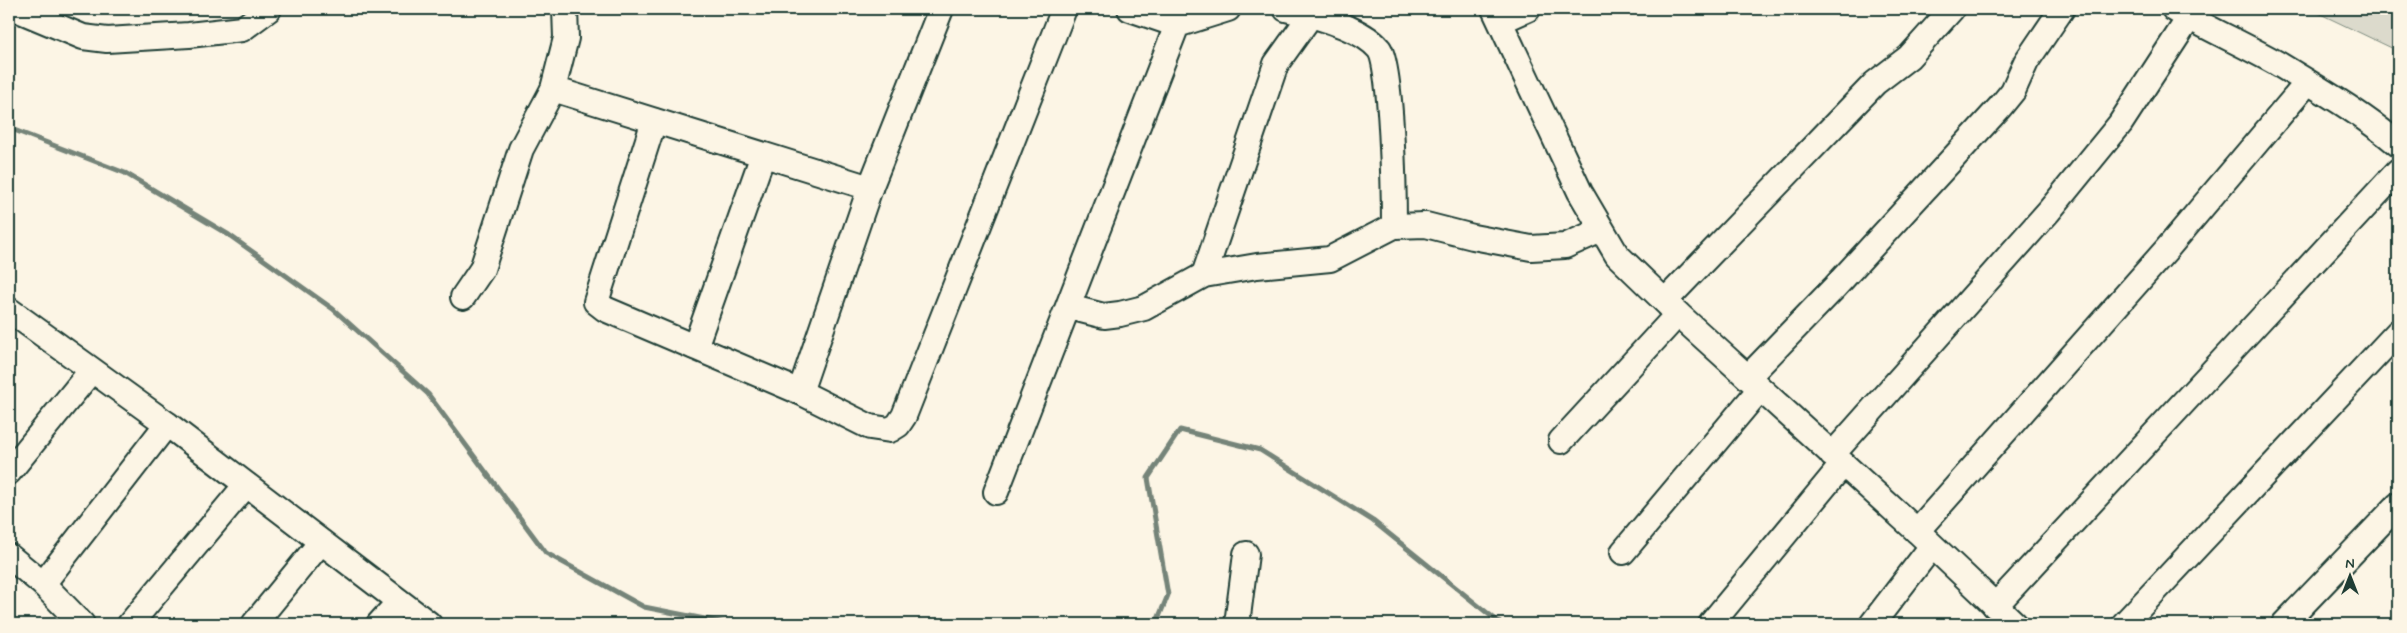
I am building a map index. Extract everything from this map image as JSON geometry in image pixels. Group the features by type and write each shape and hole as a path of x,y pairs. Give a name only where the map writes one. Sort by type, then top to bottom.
{"street":[{"path":"16,9 82,37 107,40 189,35 242,29 269,9"},
{"path":"463,297 482,270 521,149 553,88 566,38 565,9"},
{"path":"800,392 870,188 940,9"},
{"path":"654,120 596,302 604,309 800,392 870,427 890,430 898,425 904,416 1064,9"},
{"path":"1130,9 1177,25 1228,9"},
{"path":"1286,9 1311,15 1365,36 1380,50 1385,68 1387,89 1394,177 1394,226"},
{"path":"1528,9 1498,15 1580,192 1617,255 2015,624"},
{"path":"1561,441 1671,307 1875,83 1909,57 1952,9"},
{"path":"1623,552 1754,383 1835,287 2000,106 2012,91 2026,62 2062,9"},
{"path":"1711,624 1837,459 2061,197 2120,124 2182,13 2279,65 2368,119 2398,144"},
{"path":"1204,275 1276,64 1311,15"},
{"path":"996,492 1177,25"},
{"path":"1872,624 1925,539 2159,257 2307,83"},
{"path":"553,88 870,188"},
{"path":"694,347 763,155"},
{"path":"1995,606 2398,171"},
{"path":"1069,306 1104,316 1120,314 1144,308 1204,275 1257,266 1330,259 1394,226 1426,225 1473,237 1531,248 1564,246 1601,230"},
{"path":"10,312 167,424 429,624"},
{"path":"2124,624 2398,332"},
{"path":"9,472 91,371"},
{"path":"43,584 167,424"},
{"path":"130,624 246,485"},
{"path":"2284,624 2398,504"},
{"path":"254,624 321,542"},
{"path":"1236,624 1246,554"},
{"path":"9,556 43,584 82,624"},
{"path":"379,624 399,602"}],"shaded area":[{"path":"2310,9 2398,9 2398,51"}],"waterway":[{"path":"9,128 125,173 229,235 333,309 428,394 546,553 644,607 730,624"},
{"path":"1156,624 1168,595 1148,478 1180,430 1260,450 1373,521 1501,624"}]}
